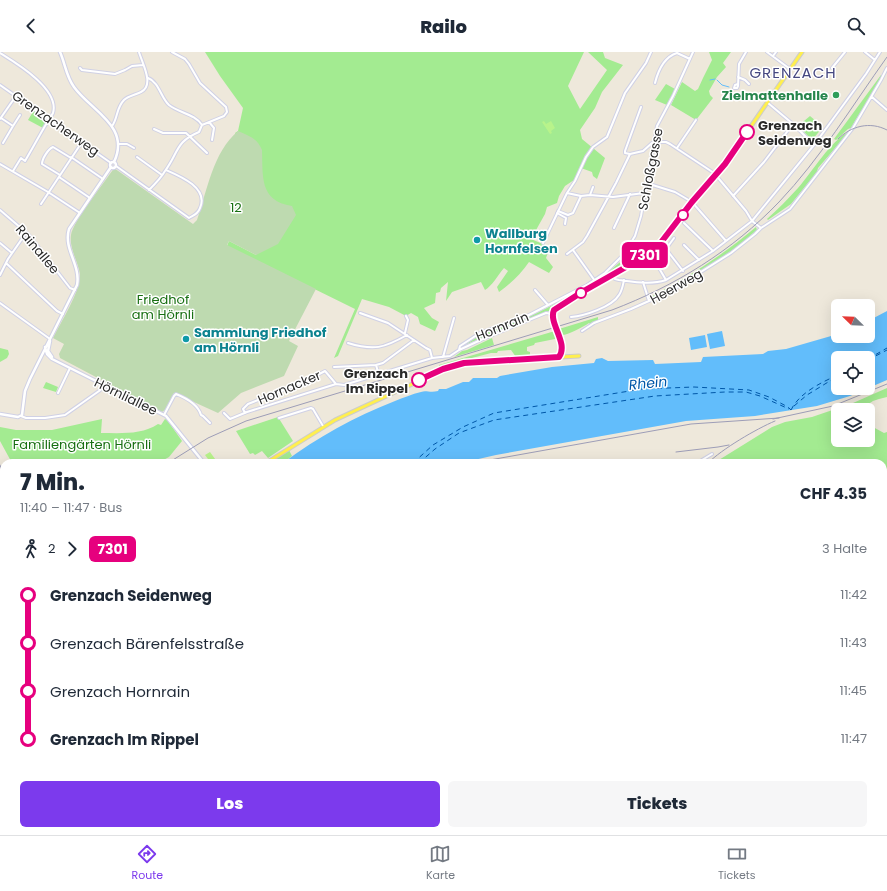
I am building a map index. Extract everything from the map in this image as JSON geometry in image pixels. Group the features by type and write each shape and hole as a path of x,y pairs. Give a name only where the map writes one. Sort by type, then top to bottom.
{"main road":[{"path":"561,357 563,349 553,314 557,308 649,254 659,245 692,202 733,153 802,52"},
{"path":"563,349 572,356"},
{"path":"272,459 323,426 426,376 451,366 474,362 579,356"}],"street":[{"path":"21,416 26,391 45,347 63,314 77,282 78,274 68,246 67,238 69,229 104,179 117,154 118,144 112,126 76,90 72,84 60,52"},
{"path":"112,126 115,122 117,110 121,103 126,98 144,90 148,82 139,52"},
{"path":"149,190 166,170 180,144 190,136 199,132 202,125 226,114 227,110 226,107 200,83 185,59 172,52"},
{"path":"543,243 589,152 596,145 607,138 624,94 646,62 651,52"},
{"name":"Schloßgasse","path":"624,254 637,230 641,216 657,126 674,96 693,52"},
{"path":"738,84 739,62 746,52"},
{"path":"767,52 790,69"},
{"path":"773,56 776,52"},
{"path":"832,68 845,52"},
{"path":"865,52 875,60"},
{"path":"612,275 615,279 643,282 658,283 666,280 713,251 752,221 814,145 860,84 880,52"},
{"path":"0,53 26,70 43,86 54,106 53,112 25,161 21,158 13,171"},
{"path":"655,83 655,77 659,70 671,55 677,53 690,59"},
{"path":"80,68 82,70 115,74 132,66 143,65"},
{"name":"Heerweg","path":"582,331 594,323 669,292 700,274 747,241 760,230 760,228 791,207 853,128 872,97 887,68"},
{"path":"738,77 745,80 749,84"},
{"path":"148,78 153,81 168,104 198,120 202,125"},
{"name":"Grenzacherweg","path":"0,84 113,162"},
{"path":"13,126 0,119 16,96"},
{"path":"872,97 887,110"},
{"path":"768,102 814,145"},
{"path":"641,107 625,151 626,153 630,154 643,151 655,142 666,142 677,148 716,175 752,221 760,228"},
{"path":"3,143 20,115"},
{"path":"677,148 696,120"},
{"path":"209,122 214,128 212,140"},
{"path":"733,196 764,162 793,124"},
{"path":"154,129 163,133 184,132 207,153"},
{"path":"41,204 82,142"},
{"path":"118,144 127,144 134,148"},
{"path":"90,198 42,164 42,161 50,148 53,147 104,179"},
{"path":"567,254 583,242 587,236 630,154"},
{"path":"137,157 162,174"},
{"path":"113,162 116,166 189,218 196,214 199,211 202,197 192,185 182,177 166,170"},
{"path":"0,164 80,213"},
{"path":"111,168 116,166"},
{"path":"646,183 675,192 692,202 726,241"},
{"path":"590,195 593,187"},
{"path":"567,193 581,196 590,195 613,197 644,193"},
{"path":"614,228 630,194"},
{"path":"558,212 571,215 575,211 581,196"},
{"name":"Rainallee","path":"0,210 26,233 39,247 70,288 74,290"},
{"path":"558,212 566,218 567,220 565,224"},
{"path":"684,223 713,251"},
{"path":"0,274 26,233"},
{"path":"674,238 666,249 682,271"},
{"path":"0,243 12,253"},
{"path":"684,245 699,260"},
{"path":"573,250 595,281"},
{"path":"660,253 653,258 666,280"},
{"path":"624,254 632,263"},
{"name":"Hornrain","path":"459,350 460,346 480,333 515,321 595,281 606,273 624,254"},
{"path":"6,263 57,311 63,314"},
{"path":"571,317 599,309 614,301 619,295 624,280"},
{"path":"643,282 649,301"},
{"path":"535,290 548,305"},
{"path":"0,303 50,339"},
{"path":"360,313 388,323 406,334 430,350 432,358"},
{"path":"459,350 546,313 553,314"},
{"path":"348,343 376,348 387,346 406,334 408,320 406,316"},
{"path":"443,357 454,318"},
{"path":"39,360 47,352 50,339"},
{"path":"334,367 376,365 384,362 414,340"},
{"name":"Hörnliallee","path":"45,347 47,352 54,360 168,417 201,459"},
{"name":"Hornacker","path":"224,413 230,419 336,384 344,385 432,358 450,356 459,350"},
{"path":"42,354 47,352"},
{"path":"376,365 379,375"},
{"path":"58,393 70,368"},
{"name":"Hornacker","path":"245,413 243,409 248,404 325,372 336,384"},
{"path":"0,414 15,417 21,416 26,418 45,418 65,415 99,392 105,385"},
{"path":"164,415 176,394 191,402 201,415 210,423"},
{"path":"279,418 311,408 323,426"},
{"path":"704,459 712,454"}],"green space":[{"path":"205,52 584,52 568,86 580,109 607,70 588,52 603,52 605,58 623,65 602,92 595,108 580,130 582,139 605,158 597,179 593,176 592,172 581,168 577,178 565,186 557,203 547,207 545,214 531,239 550,247 546,258 553,267 549,273 529,262 516,278 499,292 497,287 508,271 504,268 493,283 485,290 481,282 452,292 446,301 448,282 441,288 440,292 436,293 435,303 424,308 432,318 439,322 435,331 420,324 418,317 411,313 406,316 389,307 362,299 338,356 334,358 355,309 227,246 229,241 256,255 273,208 235,133 238,131 243,108"},
{"path":"709,52 731,52 723,63 726,67 717,77 709,91 713,98 696,120 671,105 682,82 695,91 698,89 712,60"},
{"path":"881,75 881,79 851,128 836,140 834,139"},
{"path":"666,84 675,89 667,105 655,100"},
{"path":"34,110 47,119 47,122 43,128 28,120"},
{"path":"810,116 823,127 812,140 798,126"},
{"path":"544,121 546,124 551,121 555,128 551,131 552,133 550,134 542,122"},
{"name":"Friedhof am Hörnli","path":"238,131 255,140 262,150 263,178 268,193 281,203 292,206 296,215 278,244 256,255 229,241 227,245 316,289 289,341 298,346 284,376 241,393 218,413 174,393 166,409 162,412 60,358 59,354 64,344 53,338 74,297 80,274 72,250 71,235 83,211 114,168 193,224 197,220 212,172 222,150"},
{"path":"850,131 818,168 817,172 791,204 768,220 767,219 798,188 829,149"},
{"path":"756,227 757,230 739,246 708,268 675,288 649,299 704,266"},
{"path":"625,258 628,260 626,263 595,283"},
{"path":"579,291 551,310 462,346 484,333 531,316"},
{"path":"598,317 598,320 568,334 562,335 559,329"},
{"path":"555,331 557,336 555,339 535,343 534,345 527,347 527,351 530,352 530,355 516,357 511,350 498,351 497,353 472,358 440,368 439,365"},
{"path":"492,338 494,345 454,357 462,351"},
{"path":"0,348 8,350 9,354 7,358 0,362"},
{"path":"46,382 58,387 56,392 43,388"},
{"path":"887,388 887,397 870,403 853,403 871,395 875,395 875,393"},
{"path":"831,411 831,447 875,447 875,428 884,433 887,432 887,459 720,459 772,427 785,422 812,417"},
{"path":"278,417 293,441 268,458 262,451 255,455 253,453 250,454 236,431"},
{"name":"Familiengärten Hörnli","path":"102,419 101,433 131,433 152,428 158,424 161,425 165,419 182,441 169,457 165,459 10,459 0,441 0,427 16,430 52,430"},
{"path":"289,450 292,456 288,459 275,459"},
{"path":"210,452 215,459 208,459 205,455"}],"water":[{"name":"Rhein","path":"887,311 887,380 875,385 875,351 831,351 831,395 852,395 817,406 755,416 686,421 478,459 289,459 337,428 380,407 404,397 425,391 438,391 439,389 446,389 463,382 469,382 473,378 497,378 500,376 552,367 594,363 596,359 602,358 608,361 653,360 655,364 701,362 703,357 763,354 768,351 786,349 831,336 831,343 875,343 875,317"},
{"path":"722,331 725,346 710,349 707,334"},
{"path":"705,335 707,347 691,350 689,338"}],"waterway":[{"path":"710,80 715,79"},
{"path":"717,80 722,85 729,87"}],"ferry route":[{"path":"875,355 887,348"},
{"path":"875,356 887,350"},
{"path":"791,410 799,398 805,393 831,378"},
{"path":"794,406 807,395 831,380"},
{"path":"417,459 433,445 463,427 494,413 642,389 694,387 749,390 769,397 791,410"},
{"path":"424,459 435,449 459,433 494,420 655,396 746,392 760,396 789,409"}],"railway":[{"path":"174,459 208,438 246,421 612,310 658,290 680,278 702,265 742,236 779,202 822,150 887,57"},
{"path":"838,139 849,131 861,126 867,125 881,127 887,130"},
{"path":"773,419 833,406 887,384"},
{"path":"495,459 691,424 779,418"},
{"path":"713,459 758,429 775,421"},
{"path":"676,452 729,445"}],"bus line":[{"name":"7301","path":"419,380 443,369 464,363 559,357 562,347 553,316 554,310 582,292 649,254 659,245 692,202 725,164 747,132"}],"place":[{"name":"Zielmattenhalle","path":"836,95"},
{"name":"Grenzach Seidenweg","path":"747,132"},
{"name":"Wallburg Hornfelsen","path":"477,240"},
{"name":"Sammlung Friedhof am Hörnli","path":"186,339"},
{"name":"Grenzach Im Rippel","path":"419,380"}],"district":[{"name":"GRENZACH","path":"793,73"}],"park label":[{"name":"12","path":"236,207"}]}
